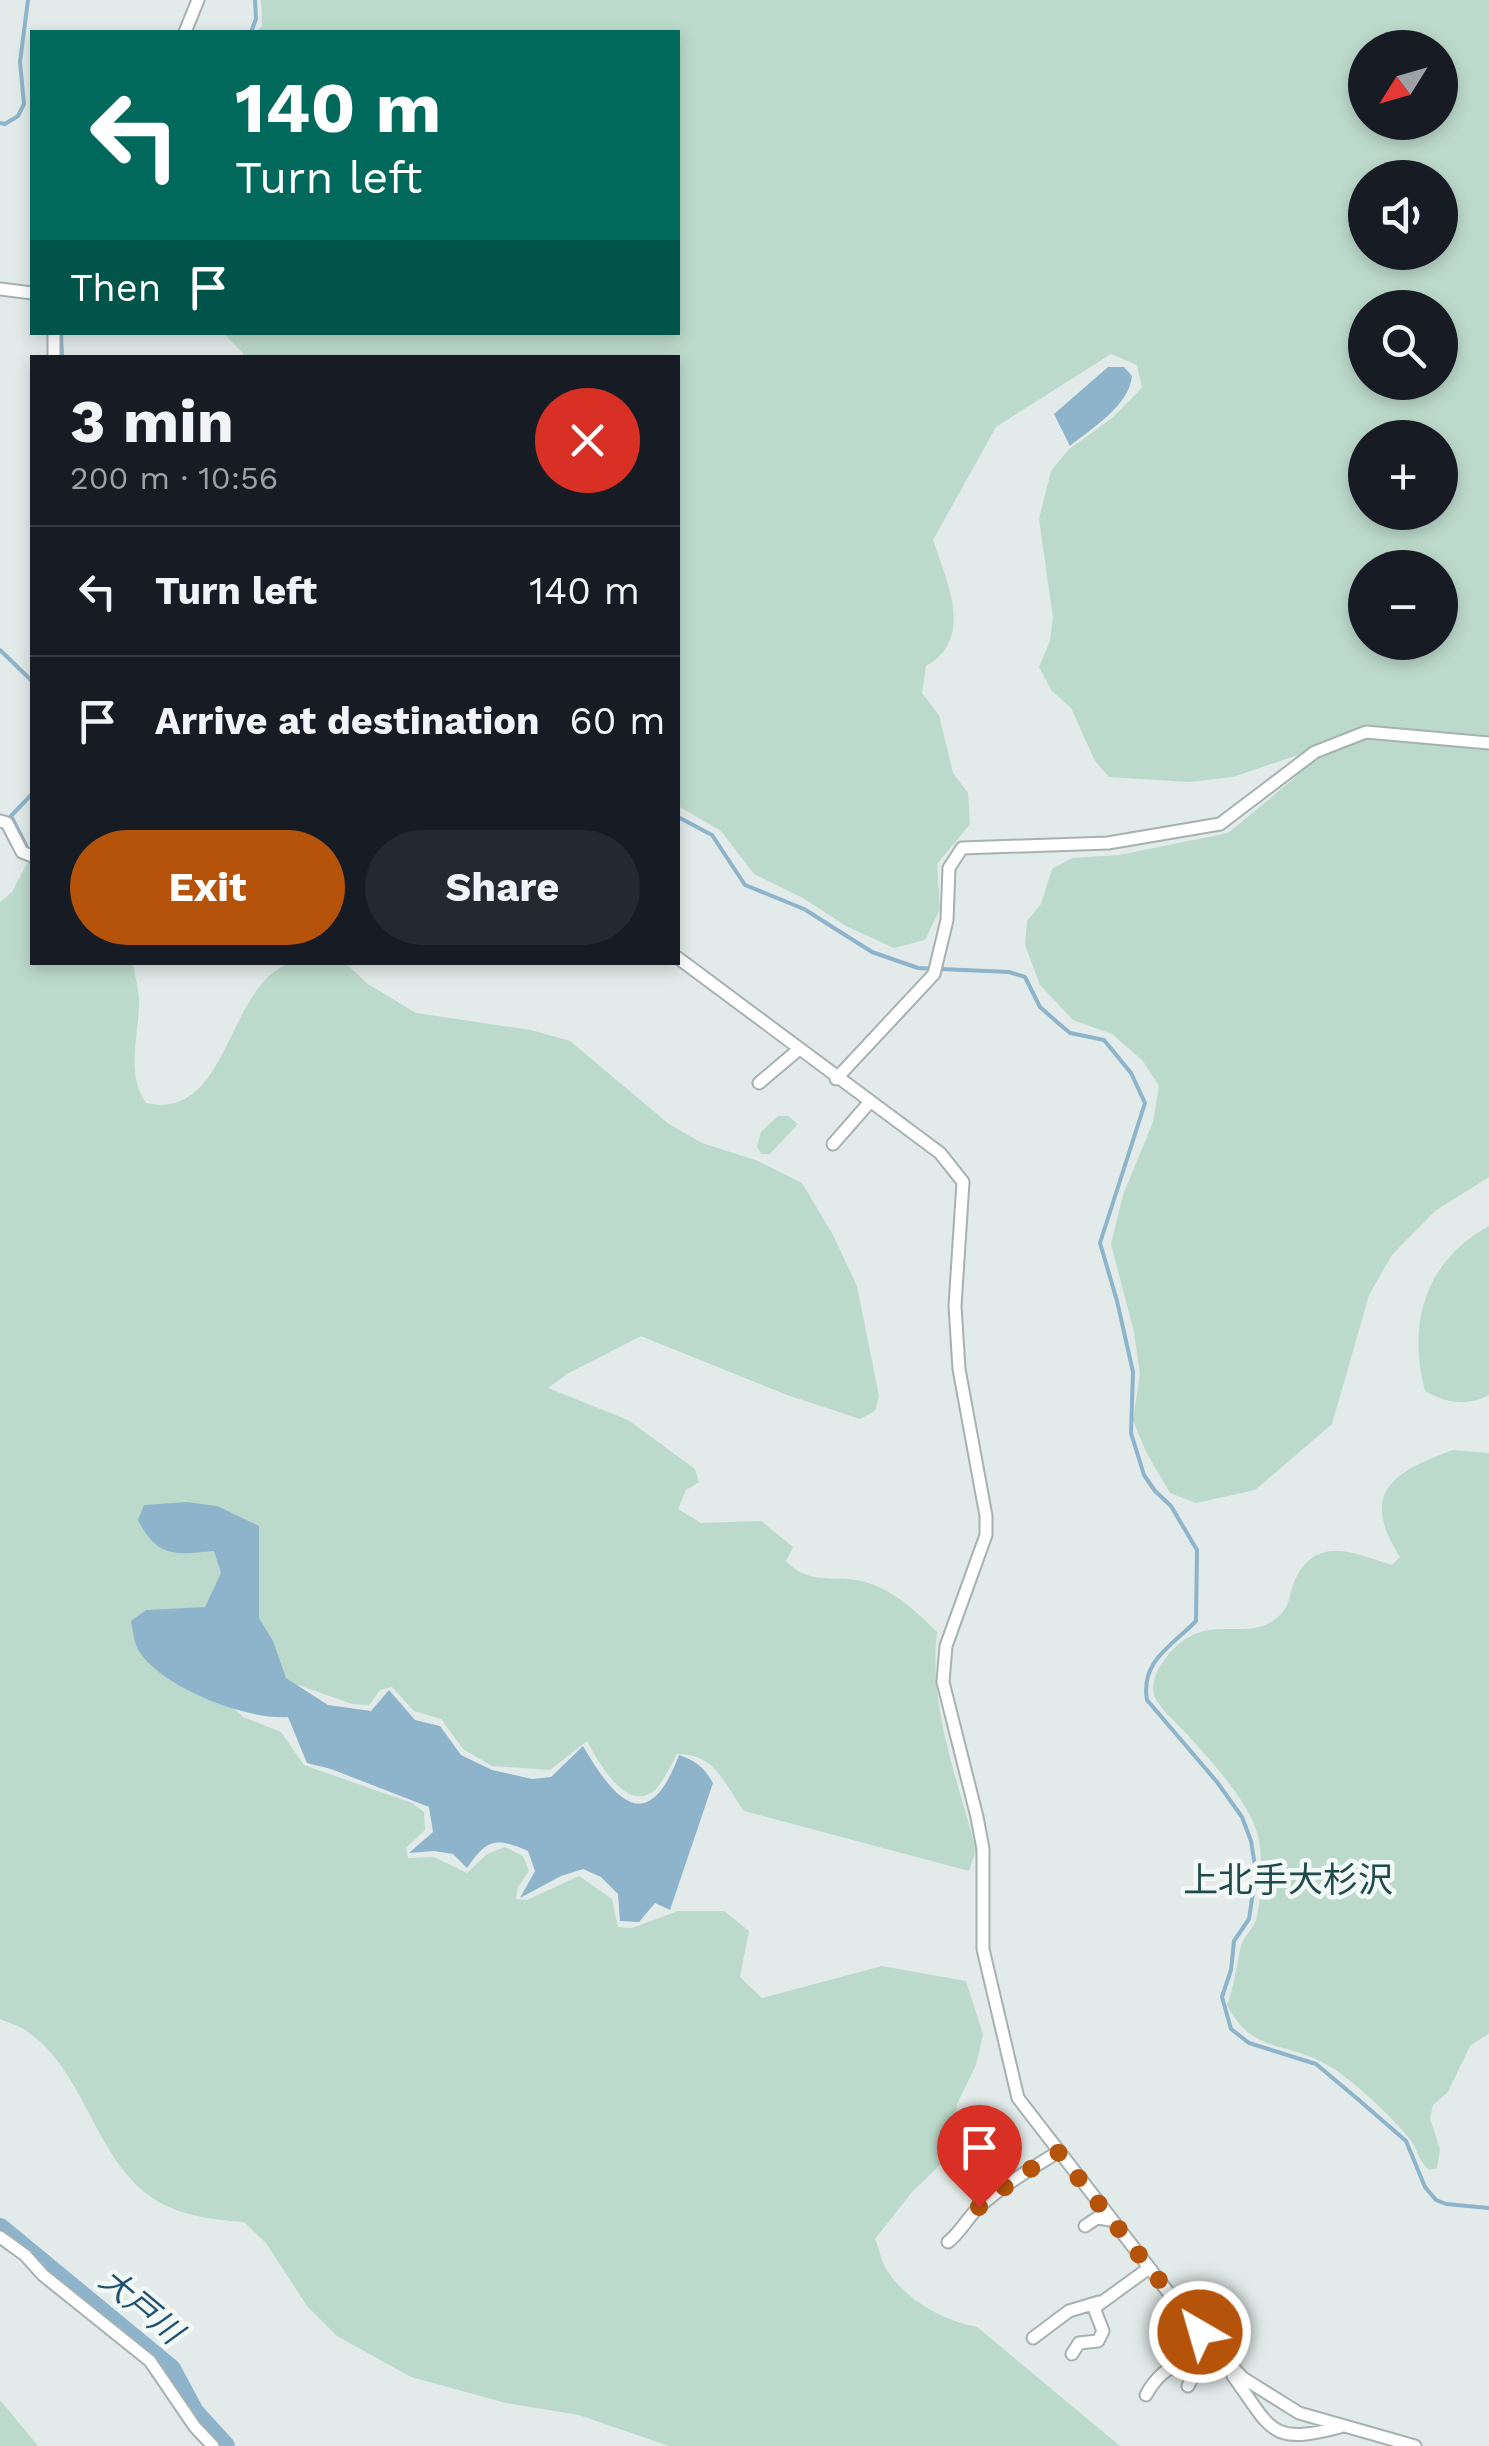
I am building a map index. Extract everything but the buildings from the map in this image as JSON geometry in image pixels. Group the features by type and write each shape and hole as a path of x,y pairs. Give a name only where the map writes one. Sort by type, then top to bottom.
{"street":[{"path":"186,30 198,0"},
{"path":"0,288 30,293"},
{"path":"836,1080 936,968 947,920 948,868 962,848 1108,843 1220,824 1314,752 1366,732 1489,744"},
{"path":"0,821 7,822 22,852 30,855"},
{"path":"680,960 836,1080 940,1154 963,1182 956,1321 959,1369 986,1516 986,1535 946,1646 943,1682 978,1817 983,1849 984,1949 1018,2098 1203,2344 1278,2432 1292,2437 1340,2427"},
{"path":"759,1083 798,1050"},
{"path":"834,1144 869,1102"},
{"path":"948,2242 979,2207 1058,2152"},
{"path":"1085,2226 1097,2218 1111,2220"},
{"path":"0,2238 26,2255 43,2275 150,2362 213,2446"},
{"path":"1034,2338 1068,2312 1099,2302 1149,2268"},
{"path":"1072,2354 1079,2343 1098,2341 1103,2331 1094,2308 1099,2302"},
{"path":"1188,2386 1203,2344"},
{"path":"1146,2396 1156,2377 1203,2344"},
{"path":"1203,2344 1276,2401 1340,2427 1415,2446"}],"green space":[{"path":"261,0 1489,0 1489,1177 1435,1211 1392,1255 1369,1295 1332,1424 1255,1490 1196,1503 1170,1493 1145,1450 1133,1420 1140,1374 1134,1332 1111,1244 1123,1195 1153,1122 1159,1086 1143,1061 1112,1034 1073,1020 1040,985 1025,945 1027,921 1041,904 1052,869 1072,858 1119,855 1228,833 1297,776 1298,755 1233,777 1189,782 1109,777 1095,761 1071,708 1052,691 1039,667 1050,641 1053,618 1039,519 1051,471 1068,450 1112,418 1142,388 1137,365 1111,354 996,427 933,540 950,591 953,625 950,641 941,655 926,666 922,693 939,715 953,773 968,793 970,824 937,864 940,909 925,940 894,948 754,874 721,831 680,807 680,355 243,355 225,335 680,335 680,30 259,30 262,26"},
{"path":"30,858 30,965 133,965 139,1001 136,1080 146,1103 174,1103 195,1092 212,1072 253,996 270,976 288,965 347,965 368,984 416,1013 531,1030 570,1041 669,1124 702,1143 758,1161 802,1183 857,1286 879,1396 875,1411 860,1419 787,1395 641,1336 548,1388 628,1420 695,1469 699,1482 686,1490 678,1509 701,1523 761,1521 793,1547 786,1561 796,1569 806,1575 862,1581 883,1589 937,1632 935,1660 941,1715 976,1850 969,1871 744,1811 710,1764 690,1755 677,1754 656,1789 645,1796 635,1796 615,1783 587,1741 550,1770 492,1766 463,1749 441,1719 414,1711 392,1687 380,1690 369,1705 352,1704 244,1666 213,1687 243,1717 281,1732 304,1765 412,1803 424,1812 425,1830 406,1848 408,1858 434,1857 467,1873 487,1854 505,1847 523,1856 529,1871 518,1887 516,1899 527,1900 579,1876 612,1899 618,1927 632,1928 678,1911 724,1911 749,1931 740,1977 762,1998 882,1966 966,1981 983,2034 976,2065 957,2104 949,2156 912,2192 875,2239 886,2269 914,2299 938,2314 977,2327 1120,2446 669,2446 579,2415 506,2403 411,2377 337,2336 307,2306 266,2243 244,2222 175,2209 154,2199 134,2182 117,2162 64,2070 48,2050 25,2030 0,2019 0,902 12,892"},
{"path":"778,1116 788,1116 798,1124 770,1154 761,1154 757,1146 761,1132"},
{"path":"1489,1226 1489,1395 1472,1401 1449,1401 1425,1391 1418,1341 1420,1318 1426,1296 1449,1257"},
{"path":"1453,1450 1489,1453 1489,2033 1470,2046 1448,2092 1433,2105 1430,2118 1440,2150 1437,2168 1430,2170 1402,2130 1349,2080 1313,2058 1259,2039 1237,2021 1227,2005 1241,1946 1258,1911 1258,1836 1237,1794 1163,1709 1153,1690 1162,1663 1183,1640 1212,1630 1254,1628 1279,1616 1294,1582 1313,1557 1324,1552 1350,1552 1392,1565 1400,1557 1382,1516 1389,1487 1414,1467"},
{"path":"0,2400 38,2446 0,2446"}],"water":[{"path":"1108,367 1124,367 1132,376 1129,387 1108,416 1070,446 1054,414"},
{"path":"187,1502 217,1506 259,1526 259,1618 273,1641 286,1678 328,1705 371,1711 389,1690 415,1720 440,1726 461,1755 492,1770 532,1779 551,1777 583,1746 607,1782 631,1802 643,1803 655,1796 679,1755 699,1765 713,1783 670,1910 655,1903 639,1922 620,1921 618,1894 601,1877 583,1869 520,1898 535,1871 528,1851 507,1844 486,1846 467,1868 453,1854 409,1853 433,1832 429,1807 307,1763 288,1717 251,1713 207,1699 150,1665 137,1648 131,1621 146,1610 205,1607 221,1573 214,1551 178,1553 160,1548 138,1520 144,1505"}],"waterway":[{"path":"0,123 18,116 24,104 20,62 28,0"},
{"path":"252,30 256,19 255,0"},
{"path":"61,335 62,355"},
{"path":"0,650 30,679"},
{"path":"29,851 11,816 30,796"},
{"path":"680,818 712,835 745,885 804,909 872,952 918,968 1009,972 1025,977 1040,1007 1070,1033 1104,1040 1131,1073 1145,1103 1100,1243 1133,1372 1131,1433 1144,1475 1171,1506 1197,1550 1196,1621 1153,1664 1146,1686 1147,1700 1217,1782 1242,1817 1251,1841 1256,1872 1249,1919 1234,1941 1231,1970 1222,1997 1231,2029 1249,2043 1316,2064 1406,2141 1425,2187 1436,2200 1489,2208"},
{"name":"大戸川","path":"0,2228 171,2369 194,2412 225,2446"}],"district":[{"name":"上北手大杉沢","path":"1288,1880"}],"route":[{"path":"979,2207 1058,2152 1200,2332"}]}
